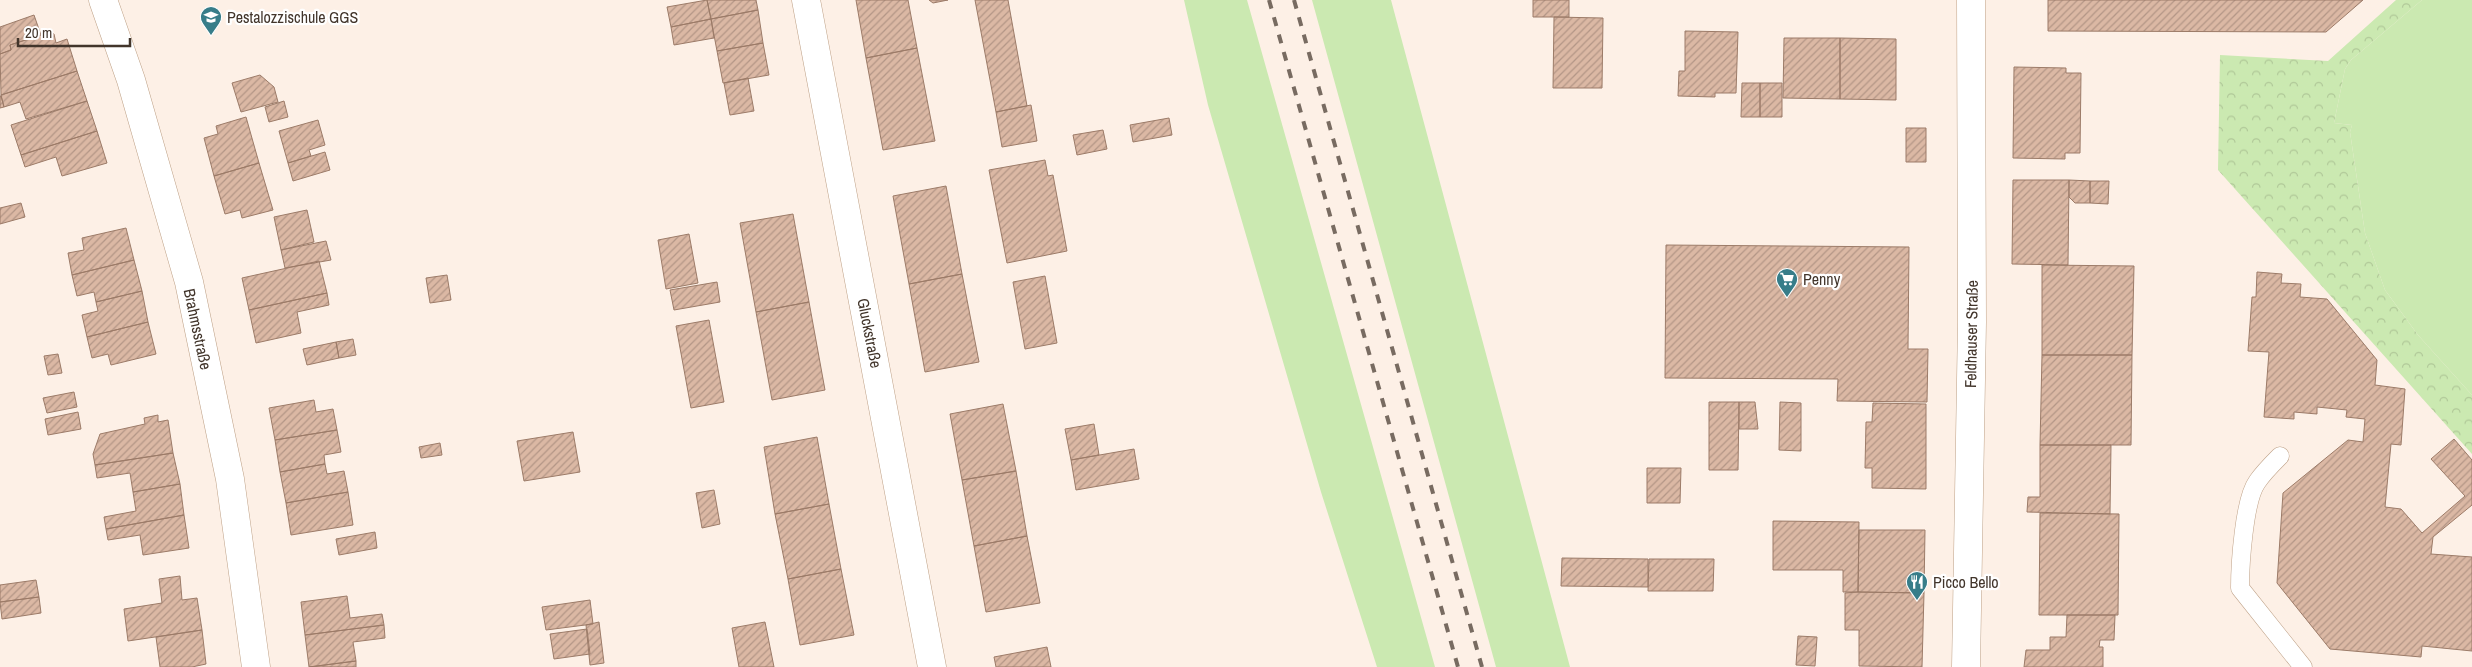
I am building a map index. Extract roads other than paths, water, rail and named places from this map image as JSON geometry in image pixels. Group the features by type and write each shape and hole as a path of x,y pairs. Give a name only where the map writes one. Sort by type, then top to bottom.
{"street":[{"name":"Brahmsstraße","path":"103,0 131,80 189,282 230,478 256,667"},
{"name":"Gluckstraße","path":"806,0 932,667"},
{"name":"Feldhauser Straße","path":"1966,667 1972,322 1971,0"}],"lane":[{"path":"2280,456 2257,482 2249,500 2240,588 2304,667"}],"railway":[{"path":"1269,0 1458,667"},
{"path":"1294,0 1482,667"}],"place":[{"name":"Pestalozzischule GGS","path":"211,36"},
{"name":"Penny","path":"1787,298"},
{"name":"Picco Bello","path":"1917,601"}]}
